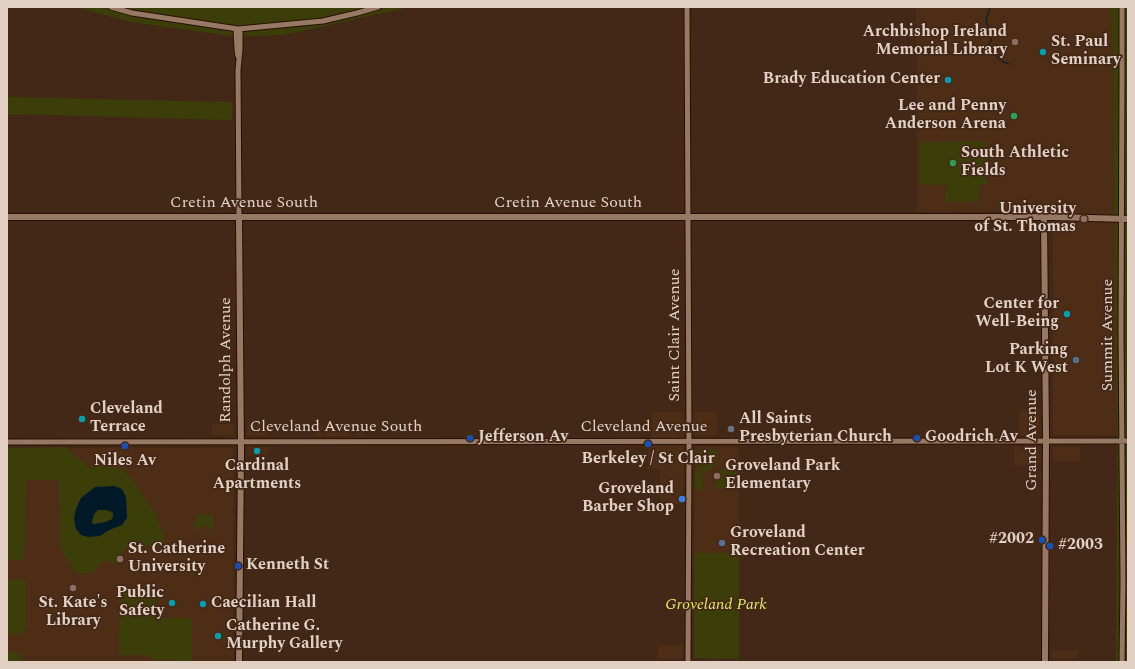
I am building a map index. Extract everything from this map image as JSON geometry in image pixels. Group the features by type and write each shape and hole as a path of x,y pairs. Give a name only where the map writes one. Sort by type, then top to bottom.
{"main road":[{"name":"Cretin Avenue South","path":"7,217 1044,217 1125,219"},
{"name":"Grand Avenue","path":"1044,217 1046,662"},
{"name":"Randolph Avenue","path":"239,218 240,662"}],"street":[{"path":"111,7 132,13 238,29 323,20 378,7"},
{"name":"Saint Clair Avenue","path":"687,7 689,441 688,662"},
{"name":"Summit Avenue","path":"1122,7 1125,219 1121,330 1125,441 1125,644 1122,662"},
{"name":"Randolph Avenue","path":"238,29 240,50 239,218"},
{"name":"Cleveland Avenue","path":"521,441 1125,441"},
{"name":"Cleveland Avenue South","path":"7,442 521,441"}],"shaded area":[{"name":"University of St. Thomas","path":"916,7 1112,7 1114,227 1128,227 1128,435 1053,435 1053,211 917,212"},
{"path":"1019,410 1039,410 1039,435 1019,435"},
{"path":"652,412 683,412 684,420 695,420 695,412 717,412 717,435 684,435 683,504 660,504 660,469 648,469 648,447 652,435"},
{"path":"247,422 268,422 268,436 247,436"},
{"path":"358,423 363,423 363,436 358,436"},
{"path":"212,424 234,424 234,435 212,435"},
{"path":"314,426 323,426 323,436 314,436"},
{"path":"326,429 348,429 348,436 326,436"},
{"name":"Cardinal Apartments","path":"248,446 268,447 268,455 247,455"},
{"name":"Groveland Park Elementary","path":"696,447 739,447 739,553 694,553"},
{"path":"1014,447 1039,447 1039,465 1014,465"},
{"path":"1053,447 1080,447 1080,462 1053,462"},
{"name":"St. Catherine University","path":"7,448 234,448 233,662 7,662"},
{"path":"658,645 682,645 682,659 658,659"},
{"path":"1052,650 1078,650 1078,658 1052,658"}],"green space":[{"path":"76,7 410,7 284,35 232,36 131,22"},
{"path":"1112,7 1128,7 1128,662 1116,662 1117,435"},
{"path":"7,97 232,102 232,120 7,114"},
{"name":"South Athletic Fields","path":"986,141 987,184 979,185 979,201 945,202 945,196 949,185 920,185 920,142"},
{"path":"65,447 76,458 85,463 88,469 96,463 123,469 134,482 156,515 164,538 164,546 128,546 124,549 122,559 114,563 103,561 92,573 76,573 60,547 59,480 26,480 25,546 22,560 7,559 7,448"},
{"path":"700,450 717,450 717,462 713,468 706,471 699,471 697,453"},
{"path":"737,467 737,489 716,489 717,475 719,472 724,468"},
{"path":"695,471 699,471 701,474 703,490 695,490"},
{"path":"200,514 212,515 213,525 210,529 206,529 206,526 200,526 200,529 195,529 194,524 197,520 196,516"},
{"name":"Groveland Park","path":"694,553 739,553 739,659 694,658"},
{"path":"7,580 26,580 26,628 22,634 7,634"},
{"path":"146,592 156,600 157,618 188,618 192,620 192,662 175,662 173,659 164,659 162,662 159,662 147,655 119,655 120,593"},
{"path":"7,652 18,652 22,662 7,662"}],"water":[{"path":"114,486 122,489 126,497 127,518 122,525 109,530 100,536 88,537 81,535 76,529 74,519 76,509 81,498 95,487","holes":["98,510 105,510 113,513 112,519 106,522 93,524 94,514"]}],"waterway":[{"path":"990,7 986,18 991,36 989,46 998,58 1009,64"}],"place":[{"name":"Archbishop Ireland Memorial Library","path":"1015,42"},
{"name":"St. Paul Seminary","path":"1043,52"},
{"name":"Brady Education Center","path":"948,80"},
{"name":"Lee and Penny Anderson Arena","path":"1014,116"},
{"name":"South Athletic Fields","path":"953,163"},
{"name":"University of St. Thomas","path":"1084,219"},
{"name":"Center for Well-Being","path":"1067,314"},
{"name":"Parking Lot K West","path":"1076,360"},
{"name":"Cleveland Terrace","path":"82,419"},
{"name":"All Saints Presbyterian Church","path":"731,429"},
{"name":"Jefferson Av","path":"470,438"},
{"name":"Goodrich Av","path":"917,438"},
{"name":"Berkeley / St Clair","path":"648,444"},
{"name":"Niles Av","path":"125,446"},
{"name":"Cardinal Apartments","path":"257,451"},
{"name":"Groveland Park Elementary","path":"717,476"},
{"name":"Groveland Barber Shop","path":"682,499"},
{"name":"#2002","path":"1042,540"},
{"name":"Groveland Recreation Center","path":"722,543"},
{"name":"#2003","path":"1050,546"},
{"name":"St. Catherine University","path":"120,559"},
{"name":"Kenneth St","path":"238,566"},
{"name":"St. Kate's Library","path":"73,588"},
{"name":"Public Safety","path":"172,603"},
{"name":"Caecilian Hall","path":"203,604"},
{"name":"Catherine G. Murphy Gallery","path":"218,636"}]}
